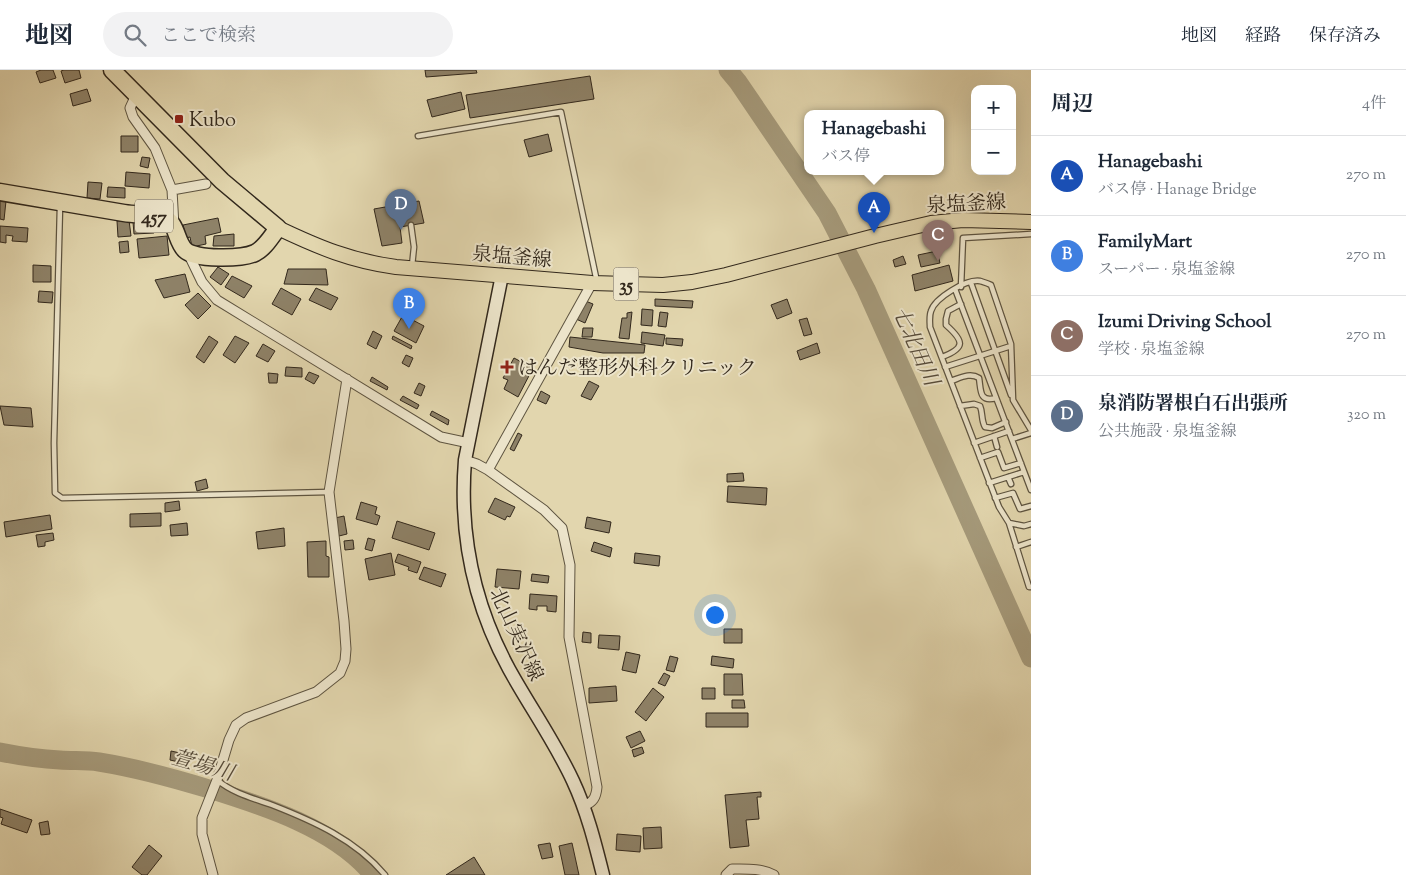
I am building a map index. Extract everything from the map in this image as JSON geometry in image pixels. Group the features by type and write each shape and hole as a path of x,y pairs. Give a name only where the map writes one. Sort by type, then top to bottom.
{"highway":[{"path":"112,70 222,181 278,228"},
{"name":"457","path":"0,192 162,218 168,220 174,226 183,249 202,256 247,256 264,246 278,228"}],"main road":[{"name":"泉塩釜線","path":"278,228 319,248 371,264 412,269 594,283 662,285 692,282 875,236 931,224 963,220 1031,222"}],"street":[{"path":"136,96 130,108 133,117 155,148 172,190 174,226"},
{"path":"172,190 206,184"},
{"path":"188,252 202,282 217,300 441,437 469,443"},
{"name":"北山実沢線","path":"502,276 465,460 463,489 465,534 469,563 489,628 508,668 549,735 573,780 584,806 603,875"},
{"path":"488,470 594,283"},
{"path":"213,875 202,834 202,818 236,725 246,718 316,692 340,673 342,667 346,649 345,628 329,492 348,379"},
{"path":"465,460 488,470 544,510 562,528 570,566 569,637 597,787 592,802 584,806"},
{"path":"726,875 732,868 769,872 774,875"}],"lane":[{"path":"418,136 561,112 594,283"},
{"path":"60,202 54,443 55,493 62,498 329,492"},
{"path":"410,226 414,247 412,269"},
{"path":"961,286 963,238 1031,234"},
{"path":"1013,400 1011,346 991,284 978,280 961,286 937,301 930,312 930,328 998,507 1009,524 1025,576 1029,587 1031,587"},
{"path":"970,283 1013,400 1031,431 1012,439"},
{"path":"955,290 1024,472 1029,480 1031,490"},
{"path":"942,357 953,353 959,347 960,340 957,334 946,325 946,319 948,311 961,304"},
{"path":"946,367 1011,346"},
{"path":"951,381 968,375 974,375 979,378 981,395 991,400 996,398"},
{"path":"960,406 974,404 980,406 982,422 985,427 992,428 1006,422"},
{"path":"974,443 1009,431"},
{"path":"994,436 997,447"},
{"path":"980,458 998,452 1004,468 1021,463"},
{"path":"989,483 1024,472"},
{"path":"1008,477 1011,484"},
{"path":"995,498 1013,493 1020,509 1031,506"},
{"path":"1009,524 1024,526 1031,524"},
{"path":"1016,548 1031,542"},
{"path":"1025,576 1031,575"},
{"path":"216,782 326,829 365,855 385,875"}],"building":[{"path":"53,70 56,78 40,83 36,72"},
{"path":"79,70 81,78 65,83 61,71"},
{"path":"425,70 476,70 477,73 426,77"},
{"path":"590,76 594,99 470,118 466,95"},
{"path":"87,89 91,101 73,106 70,94"},
{"path":"461,92 465,109 432,117 427,100"},
{"path":"548,134 552,151 529,157 524,140"},
{"path":"121,136 138,136 138,152 121,152"},
{"path":"142,157 150,158 148,168 140,166"},
{"path":"126,172 150,174 149,188 125,186"},
{"path":"88,182 102,183 100,199 87,198"},
{"path":"108,187 125,188 125,198 107,197"},
{"path":"0,201 6,201 4,220 0,219"},
{"path":"419,201 424,223 400,227 402,243 382,246 374,209"},
{"path":"218,218 221,232 205,236 206,244 192,247 190,237 186,238 183,225"},
{"path":"129,220 131,236 118,237 117,221"},
{"path":"153,221 154,233 134,234 133,222"},
{"path":"0,226 28,228 27,242 12,241 13,236 6,235 6,243 0,242"},
{"path":"234,234 234,246 213,246 214,236"},
{"path":"167,236 169,255 139,258 137,239"},
{"path":"128,241 129,252 120,253 119,242"},
{"path":"937,251 940,263 921,267 918,255"},
{"path":"903,256 906,264 895,267 893,260"},
{"path":"33,265 51,266 51,282 33,282"},
{"path":"949,265 953,281 915,291 912,275"},
{"path":"218,267 229,274 221,285 210,277"},
{"path":"288,269 326,269 328,285 284,284"},
{"path":"185,274 190,292 164,298 155,280"},
{"path":"232,276 252,286 244,298 225,287"},
{"path":"281,288 301,299 292,315 272,304"},
{"path":"316,288 338,298 331,310 309,300"},
{"path":"39,291 53,292 52,303 38,302"},
{"path":"198,293 211,306 198,319 185,305"},
{"path":"655,299 693,301 692,308 655,306"},
{"path":"787,299 792,313 777,319 771,305"},
{"path":"583,300 593,304 585,323 576,319"},
{"path":"642,309 653,310 652,326 641,325"},
{"path":"632,312 629,339 619,338 622,318 627,318 627,313"},
{"path":"660,312 668,313 666,327 658,326"},
{"path":"403,315 424,326 416,343 394,331"},
{"path":"807,318 812,334 804,336 799,320"},
{"path":"583,328 593,328 592,337 582,337"},
{"path":"373,331 382,336 376,349 367,344"},
{"path":"642,332 665,335 663,346 641,343"},
{"path":"209,336 218,342 204,363 196,357"},
{"path":"235,336 249,343 235,363 223,355"},
{"path":"393,336 412,346 411,349 392,339"},
{"path":"570,337 645,345 644,353 603,353 569,347"},
{"path":"666,338 683,339 682,346 666,344"},
{"path":"817,343 820,353 800,360 797,351"},
{"path":"263,344 275,351 268,362 256,356"},
{"path":"406,355 413,358 409,367 402,363"},
{"path":"514,358 533,368 518,397 504,389 508,380 503,378"},
{"path":"286,367 302,368 302,377 285,376"},
{"path":"309,372 319,376 314,384 305,379"},
{"path":"268,373 278,374 277,383 269,383"},
{"path":"372,377 388,387 387,390 370,381"},
{"path":"589,381 599,386 591,400 581,396"},
{"path":"419,383 425,386 421,396 414,393"},
{"path":"541,391 550,396 546,404 537,400"},
{"path":"403,396 419,405 417,409 400,400"},
{"path":"0,406 31,408 33,427 4,425"},
{"path":"432,411 449,420 448,425 430,415"},
{"path":"518,433 522,435 514,451 510,449"},
{"path":"743,473 744,481 727,482 727,474"},
{"path":"206,479 208,488 197,491 195,482"},
{"path":"728,486 767,488 766,505 727,502"},
{"path":"495,498 515,507 510,517 507,516 505,520 488,512"},
{"path":"179,501 180,510 165,512 165,503"},
{"path":"361,502 377,507 375,514 380,516 377,525 356,519"},
{"path":"161,513 161,526 130,527 130,514"},
{"path":"50,515 52,529 6,537 4,522"},
{"path":"344,516 347,534 339,536 335,518"},
{"path":"587,517 611,522 609,533 585,528"},
{"path":"397,521 435,533 429,550 392,538"},
{"path":"187,523 188,535 171,536 170,525"},
{"path":"284,528 285,546 258,549 256,532"},
{"path":"53,533 54,540 45,542 45,546 38,547 36,535"},
{"path":"368,538 375,540 372,551 365,549"},
{"path":"353,540 354,549 345,550 344,541"},
{"path":"326,541 326,556 329,557 329,577 308,577 307,542"},
{"path":"594,542 612,548 610,557 591,551"},
{"path":"391,553 395,575 369,580 365,559"},
{"path":"635,553 660,556 659,566 634,563"},
{"path":"398,554 421,562 417,573 408,570 409,567 395,562"},
{"path":"424,567 446,574 441,587 419,579"},
{"path":"497,569 521,571 519,589 495,587"},
{"path":"532,574 549,576 548,583 531,581"},
{"path":"530,594 557,596 556,612 547,611 547,606 537,606 537,610 529,609"},
{"path":"724,629 742,629 742,643 724,643"},
{"path":"583,632 591,633 591,643 582,642"},
{"path":"599,635 620,636 619,650 598,648"},
{"path":"626,652 640,655 636,673 622,670"},
{"path":"670,656 678,658 674,672 666,670"},
{"path":"712,656 734,659 733,668 711,665"},
{"path":"664,673 670,676 665,686 658,683"},
{"path":"724,674 742,674 743,695 724,695"},
{"path":"616,686 617,701 589,703 589,688"},
{"path":"653,688 664,697 646,721 635,712"},
{"path":"702,688 715,688 715,699 702,699"},
{"path":"732,700 744,700 745,708 732,708"},
{"path":"706,713 748,713 748,727 706,727"},
{"path":"640,731 645,741 631,748 626,737"},
{"path":"642,747 644,753 634,757 632,750"},
{"path":"171,751 180,753 179,762 170,760"},
{"path":"761,792 761,797 757,797 759,819 746,820 749,846 730,848 725,795"},
{"path":"0,809 32,820 27,833 1,824 3,818 0,817"},
{"path":"48,821 50,834 41,835 39,823"},
{"path":"661,827 662,848 644,849 643,828"},
{"path":"617,834 641,836 640,852 616,850"},
{"path":"550,843 553,857 542,859 538,845"},
{"path":"572,843 579,875 565,875 559,846"},
{"path":"149,845 162,856 147,875 142,875 132,867"},
{"path":"474,857 485,875 446,875"}],"waterway":[{"name":"七北田川","path":"728,70 827,213 866,289 1031,658"},
{"name":"萱場川","path":"0,752 38,758 113,764 168,777 253,803 298,821 319,832 358,859 373,875"}],"place":[{"name":"Kubo","path":"179,119"},
{"name":"泉消防署根白石出張所","path":"401,230"},
{"name":"Hanagebashi","path":"874,233"},
{"name":"Izumi Driving School","path":"938,261"},
{"name":"FamilyMart","path":"409,329"},
{"name":"はんだ整形外科クリニック","path":"507,367"}]}
